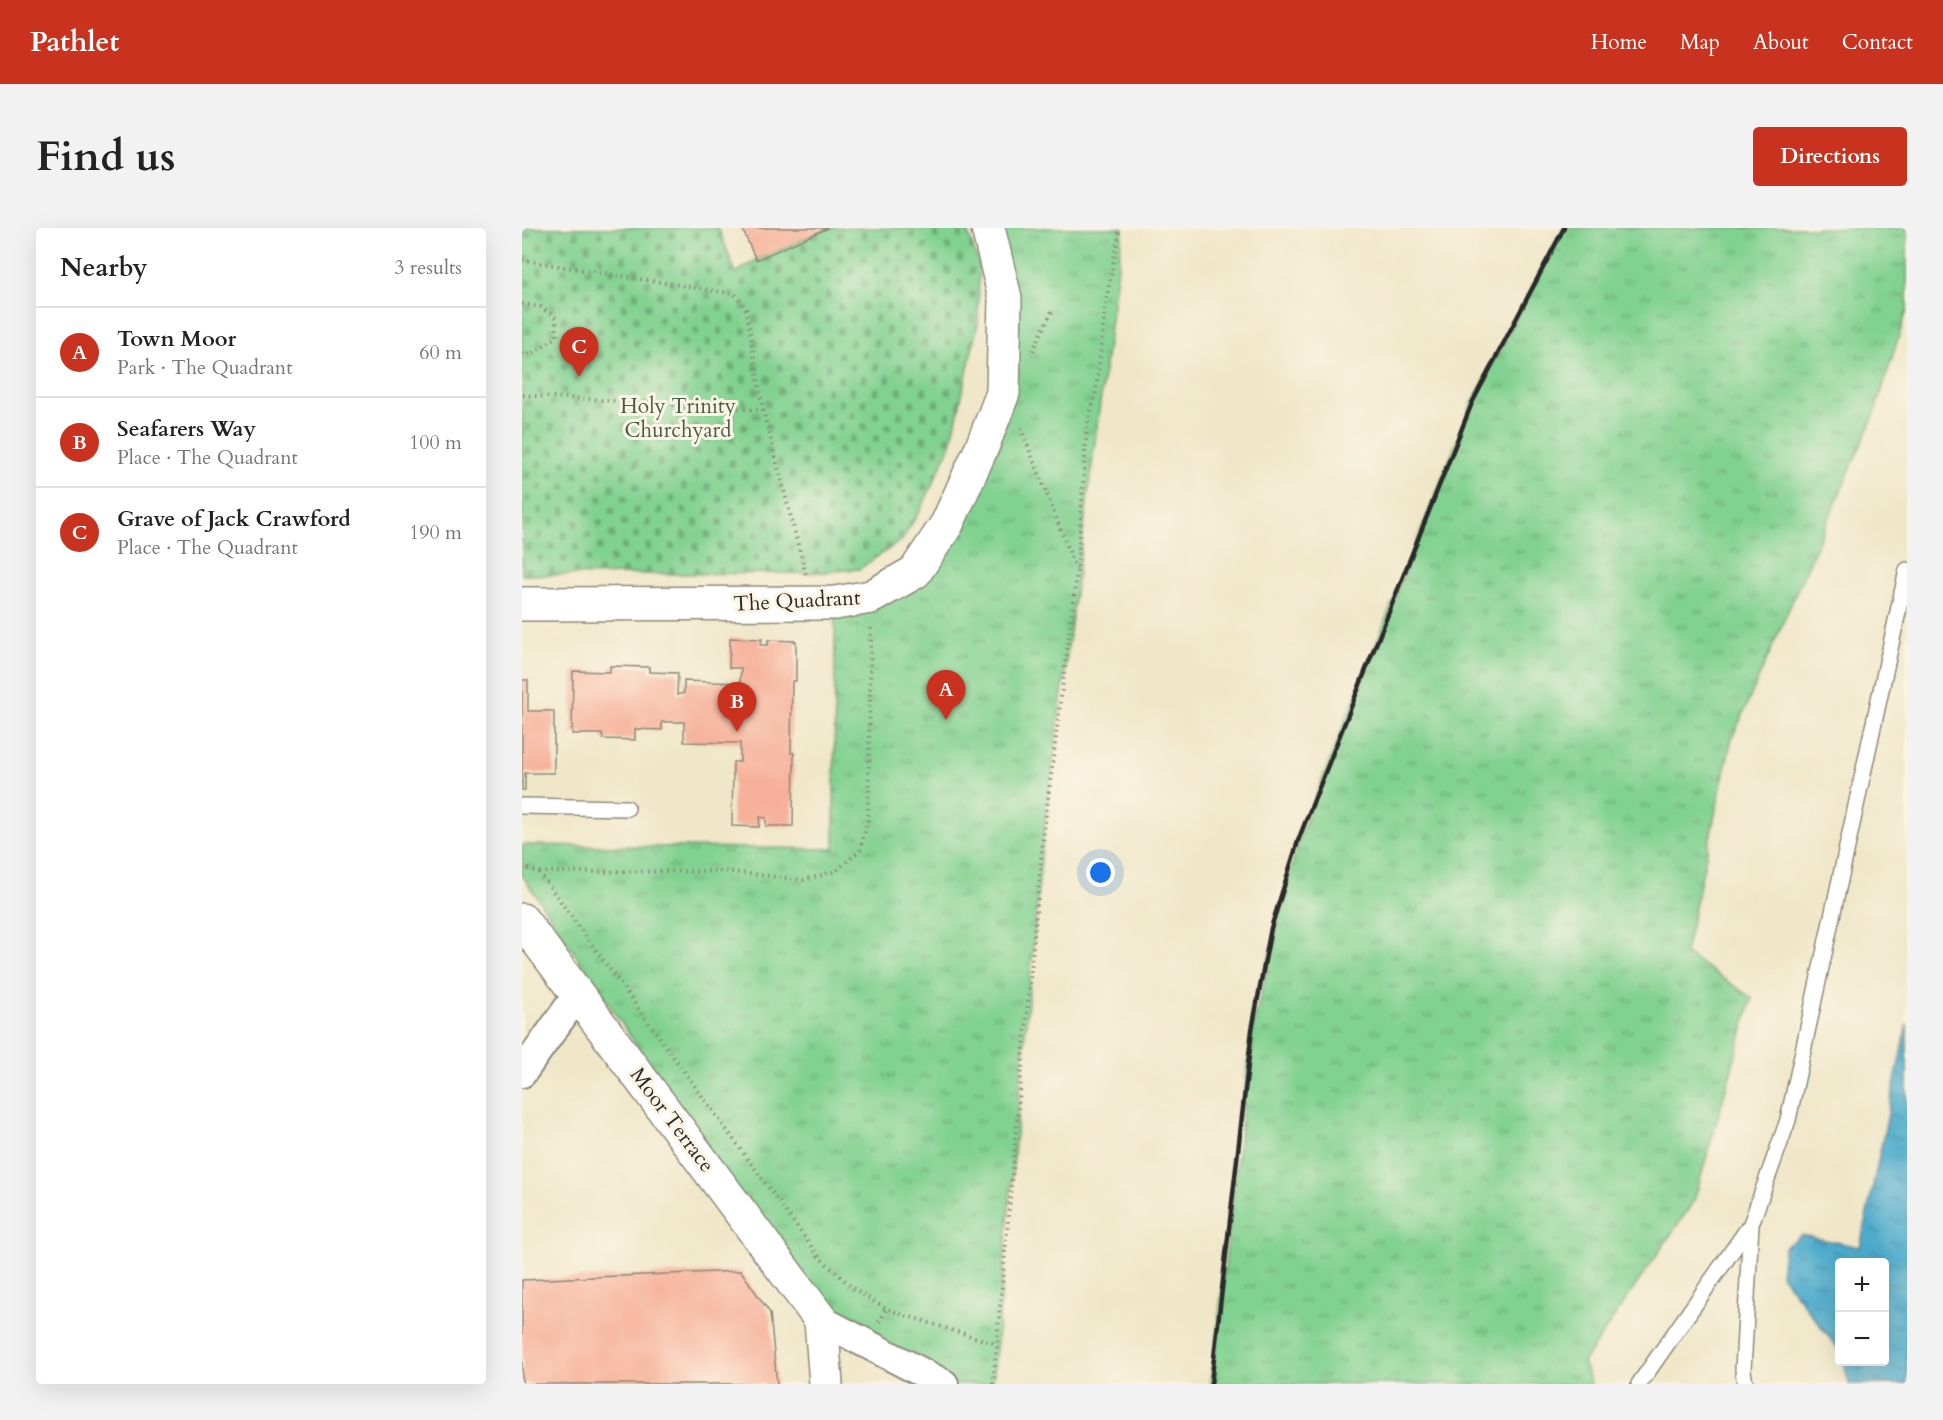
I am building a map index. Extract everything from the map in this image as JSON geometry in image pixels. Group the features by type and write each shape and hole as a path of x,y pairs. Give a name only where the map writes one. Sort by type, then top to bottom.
{"street":[{"name":"The Quadrant","path":"522,604 813,604 871,597 915,572 947,524 982,447 1003,393 1005,298 988,228"},
{"name":"Moor Terrace","path":"522,920 820,1320"},
{"path":"522,1073 530,1044 578,994"},
{"path":"820,1320 826,1384"},
{"path":"820,1320 944,1384"}],"lane":[{"path":"1639,1384 1751,1224 1788,1120 1907,570"},
{"path":"522,806 627,808"},
{"path":"1745,1384 1743,1370 1751,1224"}],"path":[{"path":"993,1384 1043,838 1077,572 1087,426 1096,392 1106,302 1120,228"},
{"path":"522,260 735,294 747,308 763,410 813,604"},
{"path":"522,304 541,307 556,318 557,337 532,354 522,353"},
{"path":"1003,393 1024,434 1077,572"},
{"path":"522,395 763,410"},
{"path":"522,867 539,872 724,871 804,880 836,871 860,850 868,819 871,597"},
{"path":"539,872 819,1257 854,1289 886,1309 996,1344"}],"green space":[{"name":"Holy Trinity Churchyard","path":"522,228 718,228 736,273 756,260 828,228 966,228 979,263 978,323 951,444 922,507 902,540 859,569 808,573 522,575"},
{"path":"979,228 1123,228 1043,838 993,1384 944,1384 821,1320 522,875 522,845 834,849 835,603 915,572 1003,393"},
{"path":"1564,228 1907,228 1907,310 1874,415 1731,741 1685,953 1752,998 1694,1201 1583,1362 1591,1384 1211,1384 1252,1030 1299,838 1472,403"}],"water":[{"path":"1907,1024 1907,1384 1849,1384 1845,1366 1889,1366 1889,1258 1835,1258 1835,1345 1781,1275 1784,1248 1801,1235 1860,1247"}],"building":[{"path":"742,228 828,228 756,260"},
{"path":"730,638 762,639 760,645 768,645 768,640 796,641 796,681 792,681 793,826 766,826 766,818 760,817 759,827 732,826 733,762 740,762 740,743 684,742 684,722 662,722 662,730 635,729 635,740 603,739 602,734 572,734 573,671 610,672 610,666 649,667 649,672 678,673 677,695 684,693 684,681 740,683 741,668 729,668"},
{"path":"522,680 528,680 528,711 554,711 554,773 525,773 525,790 522,790"},
{"path":"741,1271 770,1313 777,1384 522,1384 522,1280"}],"railway":[{"path":"1211,1384 1252,1030 1271,928 1299,838 1472,403 1564,228"}],"place":[{"name":"Grave of Jack Crawford","path":"579,377"},
{"name":"Town Moor","path":"946,720"},
{"name":"Seafarers Way","path":"737,732"}]}
